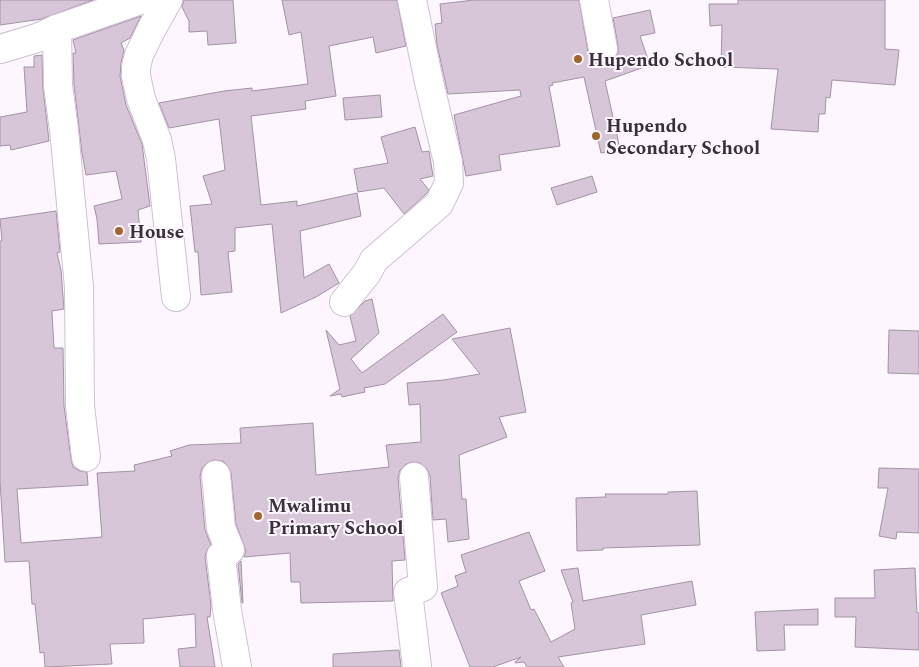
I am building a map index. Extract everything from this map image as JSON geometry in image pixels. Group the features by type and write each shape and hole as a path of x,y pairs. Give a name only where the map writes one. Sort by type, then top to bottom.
{"street":[{"path":"0,49 37,38 57,29 140,0"},
{"path":"168,0 160,11 139,55 136,76 141,100 157,140 161,159 176,298"},
{"path":"344,302 368,273 374,260 439,204 450,183 448,162 412,0"},
{"path":"594,0 603,49"},
{"path":"57,29 58,86 79,287 80,406 86,457"},
{"path":"216,476 221,528 230,550 221,556 227,610 237,667"},
{"path":"414,477 423,587 408,592 417,667"}],"building":[{"path":"0,0 93,0 42,19 0,25"},
{"path":"184,0 233,0 236,43 208,45 207,31 189,32 189,21 182,7"},
{"path":"282,0 397,0 406,46 376,53 373,37 329,46 336,96 305,101 306,109 251,116 261,205 297,201 297,206 357,193 361,216 300,231 304,278 329,264 339,283 316,297 281,313 272,224 235,228 235,251 228,252 232,292 201,295 198,252 195,252 190,206 212,204 203,176 225,170 219,119 169,128 159,103 224,91 252,88 252,91 308,84 301,32 289,35"},
{"path":"474,0 579,0 588,52 591,59 598,64 613,61 618,54 613,18 650,10 655,33 640,36 650,65 605,81 620,149 601,153 584,77 552,83 553,85 549,86 560,146 499,155 501,170 466,176 454,115 521,96 520,90 448,94 437,45 435,24 442,23 440,4"},
{"path":"738,0 885,0 885,49 899,50 895,85 832,80 830,98 826,97 825,114 819,114 818,132 771,129 778,69 721,67 722,25 710,26 709,4 738,4"},
{"path":"141,16 130,38 121,43 124,50 120,76 126,105 142,144 150,206 138,210 141,242 99,244 94,206 122,199 116,171 86,175 74,85 73,53 76,53 73,40"},
{"path":"42,55 43,88 49,141 11,150 10,145 0,146 0,117 27,112 24,67 34,67 34,56"},
{"path":"380,95 382,117 345,120 343,98"},
{"path":"415,127 422,152 429,151 433,176 420,179 429,190 404,214 384,188 358,192 354,169 388,163 381,137"},
{"path":"592,176 597,192 557,205 551,188"},
{"path":"56,211 60,252 57,253 61,270 64,309 52,311 54,348 63,348 64,406 71,459 73,467 87,472 88,485 17,489 21,543 102,537 97,473 135,471 134,465 172,456 170,451 189,445 241,443 240,428 313,423 316,475 389,467 386,445 421,442 420,404 409,405 407,383 444,380 480,374 452,339 510,328 526,412 499,417 507,437 459,455 462,499 466,499 469,539 448,542 446,519 433,520 430,476 427,469 420,463 412,462 406,464 400,470 398,478 405,560 392,561 393,601 301,603 300,582 291,582 290,553 244,557 246,551 236,524 231,473 223,461 214,460 202,468 200,476 205,530 211,545 205,557 211,605 210,617 207,617 215,667 180,667 178,649 196,647 195,614 143,619 144,643 110,644 112,664 45,667 44,652 40,653 35,604 32,604 29,561 5,562 0,481 0,241 2,241 0,219"},
{"path":"372,299 379,333 351,359 362,373 443,314 457,332 385,384 364,388 365,392 342,397 341,394 330,396 340,389 326,330 339,345 356,341 350,316 365,301"},
{"path":"889,330 919,331 919,374 888,373"},
{"path":"879,468 919,469 919,533 897,532 896,539 879,536 888,488 878,488"},
{"path":"697,491 700,545 603,548 603,550 577,551 576,498 606,497 605,494 668,494 668,492"},
{"path":"529,532 545,571 519,581 531,610 534,609 551,642 575,629 571,603 573,602 561,570 578,568 583,601 692,581 696,605 641,615 645,644 558,657 564,667 527,667 524,662 515,663 521,657 493,667 470,667 441,593 458,586 455,576 466,572 461,555"},
{"path":"241,561 243,603 238,564"},
{"path":"915,568 917,613 919,613 919,650 855,647 856,617 835,617 835,598 875,598 874,570"},
{"path":"818,609 818,625 784,625 785,650 757,651 755,612"},
{"path":"399,650 401,667 333,667 333,654"}],"place":[{"name":"Hupendo School","path":"578,59"},
{"name":"Hupendo Secondary School","path":"596,136"},
{"name":"House","path":"119,231"},
{"name":"Mwalimu Primary School","path":"258,516"}]}
